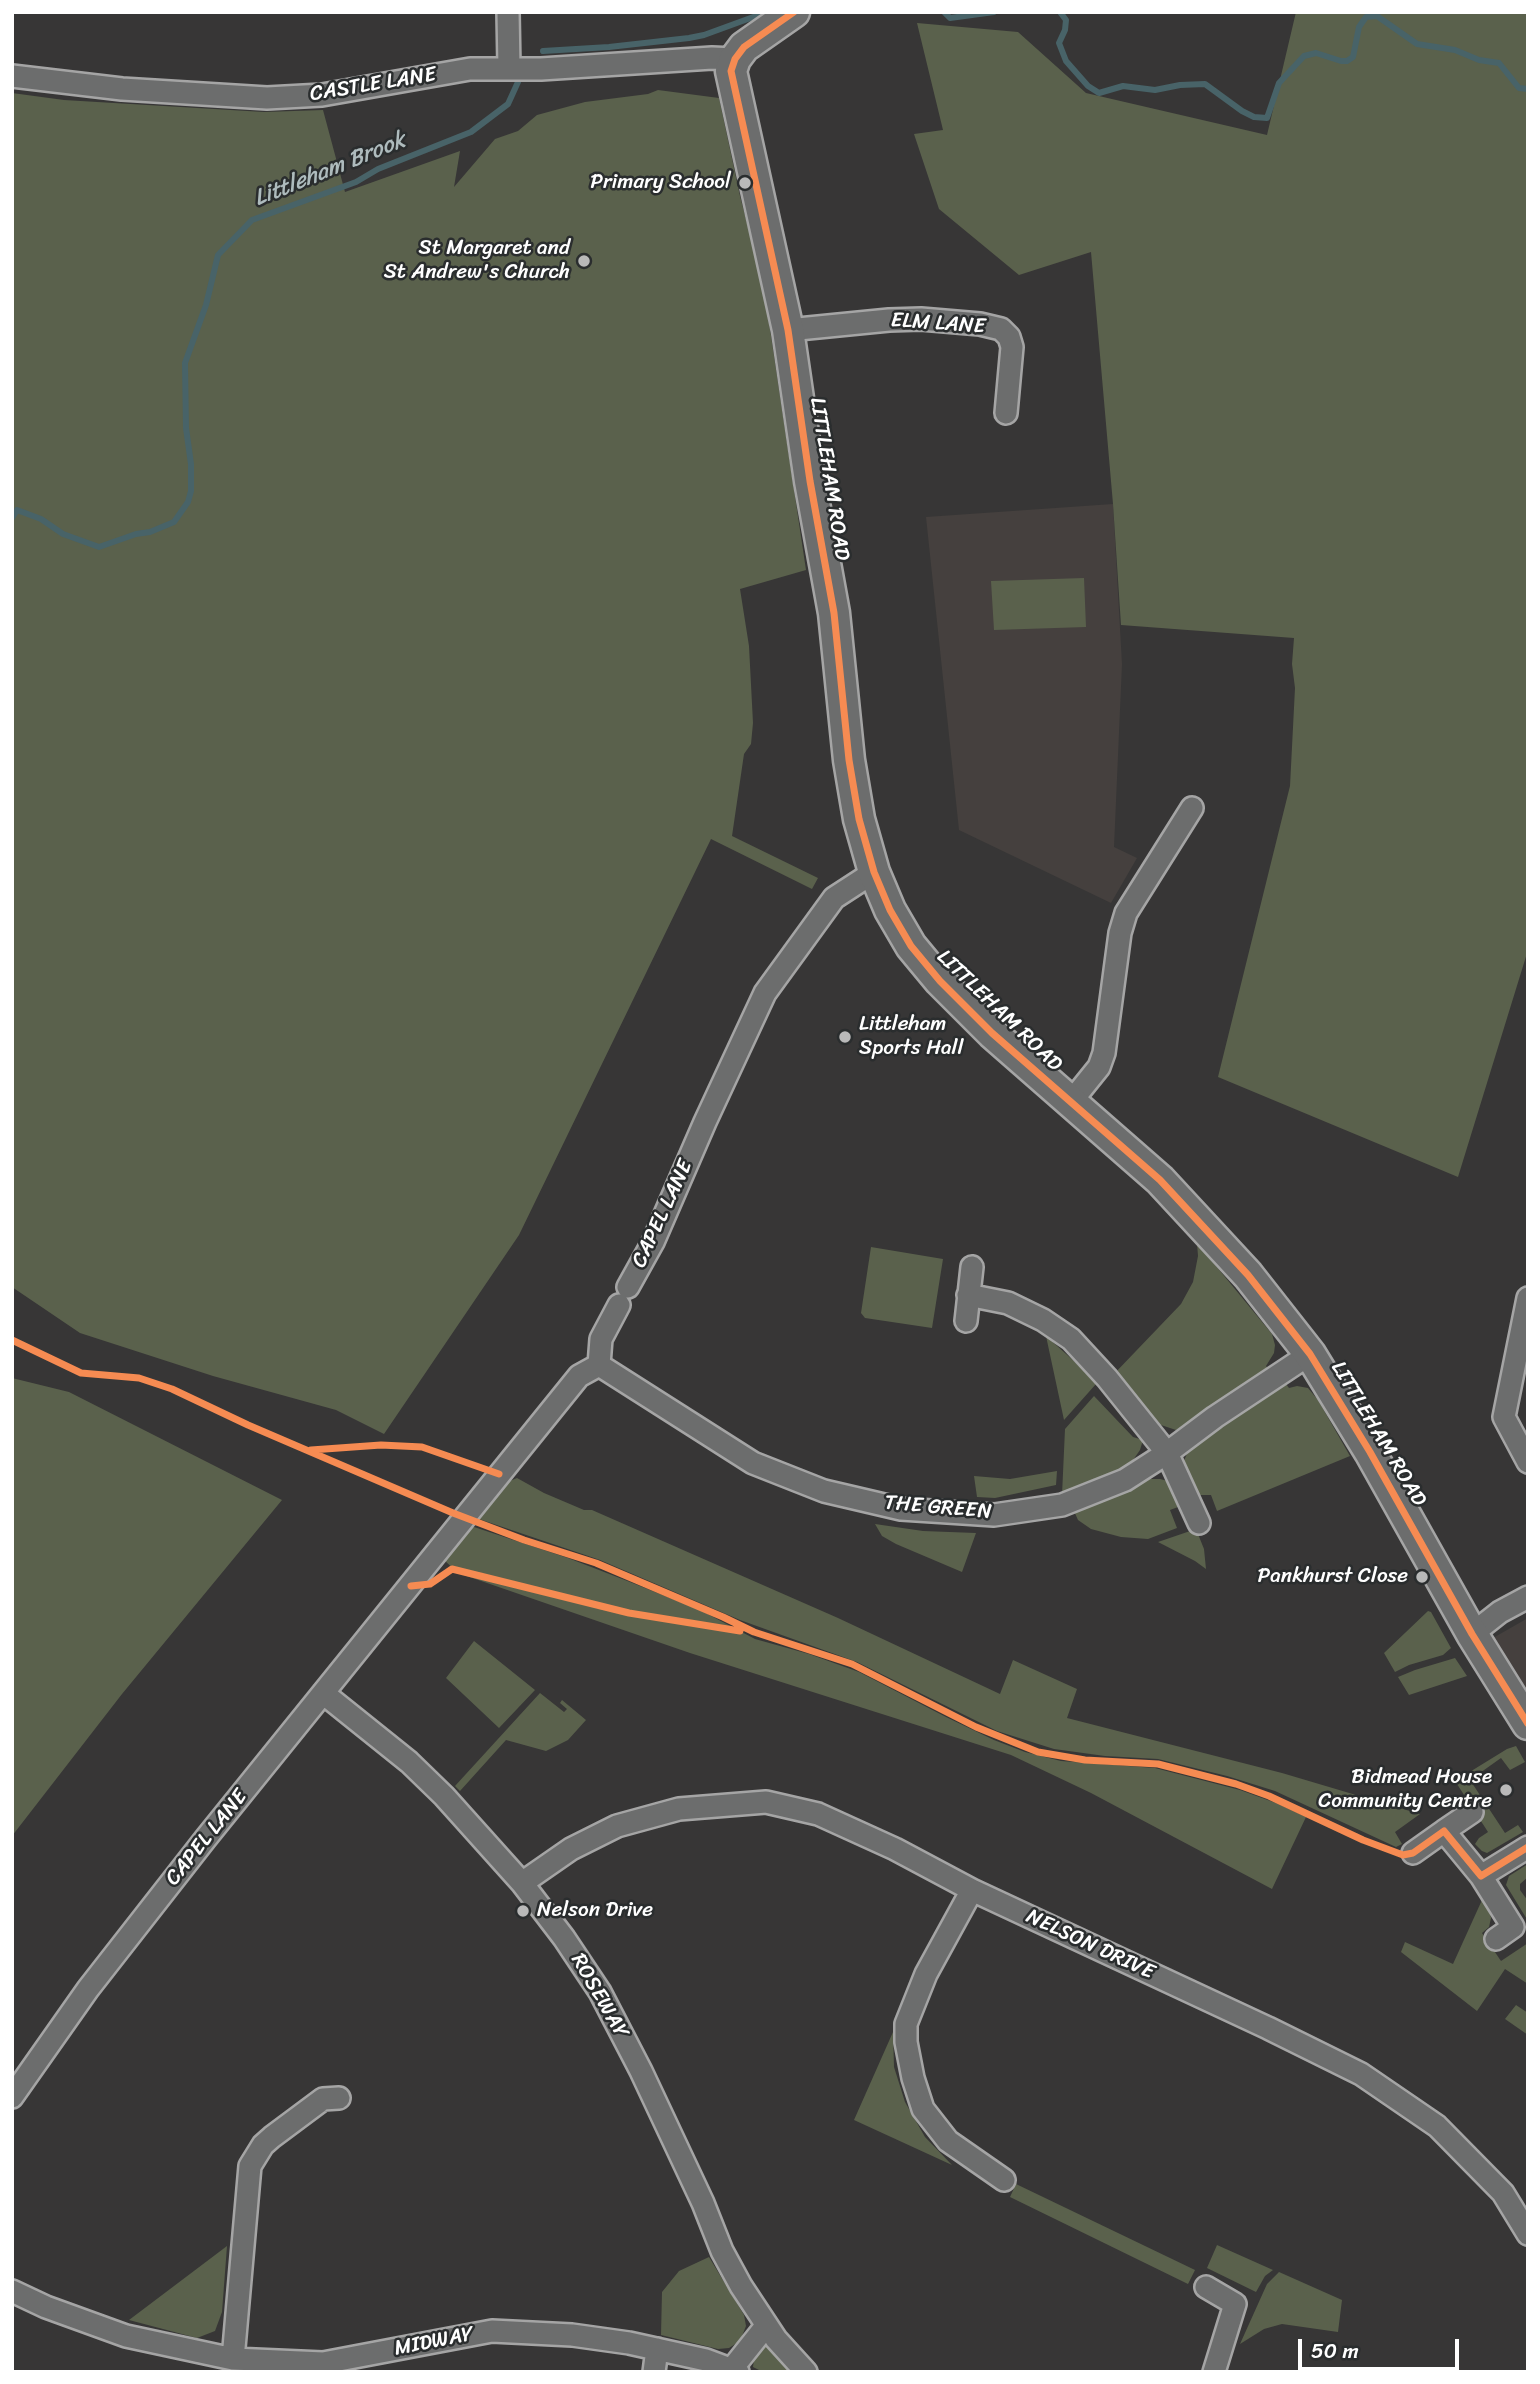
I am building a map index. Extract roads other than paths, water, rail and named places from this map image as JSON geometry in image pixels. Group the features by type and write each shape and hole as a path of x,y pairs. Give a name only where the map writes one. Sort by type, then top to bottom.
{"street":[{"path":"508,12 509,68"},
{"path":"735,59 744,47 794,12"},
{"name":"CASTLE LANE","path":"12,76 122,89 267,98 322,95 470,69 541,69 712,58 735,59"},
{"name":"LITTLEHAM ROAD","path":"735,59 731,71 788,330 810,481 834,612 849,760 859,819 874,872 890,910 911,946 940,981 992,1033 1160,1180 1248,1275 1310,1354 1370,1452 1472,1634 1528,1724"},
{"name":"ELM LANE","path":"788,330 921,319 980,324 1001,329 1009,337 1012,347 1006,413"},
{"path":"1070,1103 1098,1067 1104,1053 1120,933 1126,913 1192,808"},
{"name":"CAPEL LANE","path":"12,2097 88,1989 323,1693 579,1376 599,1365 601,1339 653,1241 765,993 834,898 874,872"},
{"path":"966,1321 972,1267"},
{"path":"968,1295 1007,1303 1044,1320 1071,1339 1107,1378 1167,1453 1199,1523"},
{"path":"1528,1298 1504,1417 1528,1462"},
{"name":"THE GREEN","path":"599,1365 753,1463 824,1491 901,1509 994,1515 1062,1505 1125,1480 1310,1354"},
{"path":"1472,1634 1500,1612 1528,1597"},
{"name":"ROSEWAY","path":"323,1693 352,1714 444,1796 522,1883 564,1938 600,1992 666,2121 722,2251 741,2286 766,2326 806,2372"},
{"name":"NELSON DRIVE","path":"522,1883 571,1849 617,1826 679,1809 766,1802 818,1814 1361,2074 1437,2126 1503,2193 1528,2234"},
{"path":"1413,1853 1472,1812"},
{"path":"1444,1831 1481,1876 1513,1927 1496,1938"},
{"path":"1481,1876 1528,1847"},
{"path":"972,1890 926,1974 906,2024 906,2042 923,2109 948,2141 1004,2180"},
{"path":"233,2359 250,2166 272,2137 323,2099 339,2098"},
{"path":"1206,2287 1235,2304 1214,2372"},
{"name":"MIDWAY","path":"12,2291 46,2307 126,2336 233,2359 323,2363 492,2331 572,2335 657,2349 706,2360 734,2371"},
{"path":"734,2371 766,2326"},
{"path":"654,2372 657,2349"}],"waterway":[{"name":"Littleham Brook","path":"543,51 689,38 767,12"},
{"name":"Littleham Brook","path":"944,12 950,18 994,12"},
{"name":"Littleham Brook","path":"1060,12 1066,20 1059,43 1066,61 1088,86 1099,93 1123,86 1155,90 1205,84 1242,111 1254,117 1267,118 1279,83 1304,56 1316,53 1347,61 1353,57 1359,27 1366,17 1377,16 1417,44 1455,50 1479,60 1499,63 1519,88 1528,89"},
{"name":"Littleham Brook","path":"12,518 17,510 41,519 63,534 99,547 174,522 188,502 191,491 185,363 206,305 218,255 252,220 356,182 378,169 471,132 508,104 518,82"}],"place":[{"name":"Primary School","path":"745,183"},
{"name":"St Margaret and St Andrew's Church","path":"584,261"},
{"name":"Littleham Sports Hall","path":"845,1037"},
{"name":"Pankhurst Close","path":"1422,1577"},
{"name":"Bidmead House Community Centre","path":"1506,1790"},
{"name":"Nelson Drive","path":"523,1911"}]}
